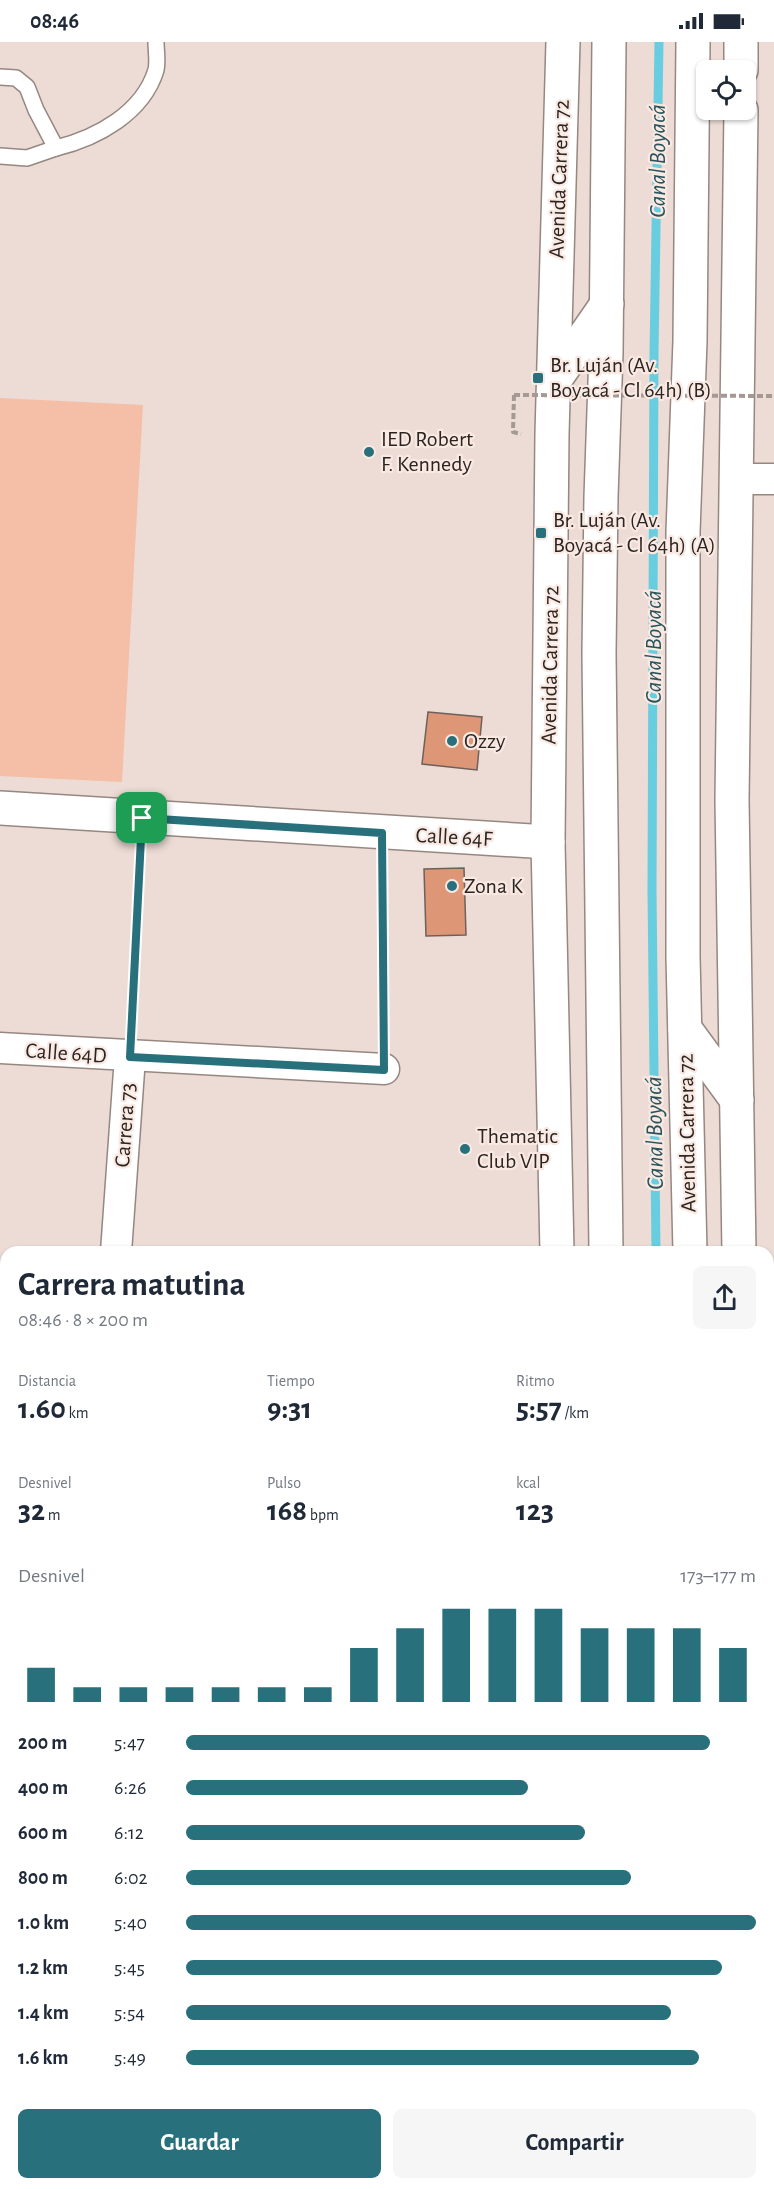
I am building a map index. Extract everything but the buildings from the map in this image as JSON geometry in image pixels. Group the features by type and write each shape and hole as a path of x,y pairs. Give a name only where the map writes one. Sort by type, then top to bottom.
{"main road":[{"name":"Avenida Carrera 72","path":"557,1246 548,842 554,381 563,42"},
{"path":"570,42 609,117"},
{"path":"606,1246 599,643 607,304 609,42"},
{"name":"Avenida Carrera 72","path":"690,1246 685,1029 683,532 691,238 693,42"},
{"path":"741,42 741,60"},
{"path":"739,1246 732,800 741,120"},
{"path":"691,238 741,159"},
{"path":"554,381 607,304"},
{"name":"Calle 64F","path":"0,808 548,842"},
{"path":"685,1029 737,1100"}],"street":[{"path":"737,479 774,479"},
{"name":"Calle 64D","path":"0,1048 384,1070"},
{"name":"Carrera 73","path":"116,1246 130,1057"}],"lane":[{"path":"0,156 27,158 98,134 140,102 156,69 156,42"},
{"path":"0,77 16,78 27,87 56,148"}],"path":[{"path":"513,432 514,395 772,396"},
{"name":"Carrera 73","path":"130,1057 142,818"},
{"path":"382,833 384,1070"}],"shaded area":[{"path":"0,398 143,405 122,782 0,776"}],"waterway":[{"name":"Canal Boyacá","path":"656,1246 652,891 654,354 659,42"}],"place":[{"name":"Br. Luján (Av. Boyacá - Cl 64h) (B)","path":"538,378"},
{"name":"IED Robert F. Kennedy","path":"369,452"},
{"name":"Br. Luján (Av. Boyacá - Cl 64h) (A)","path":"541,533"},
{"name":"Ozzy","path":"452,741"},
{"name":"Zona K","path":"452,886"},
{"name":"Thematic Club VIP","path":"465,1149"}],"route":[{"path":"142,818 382,833 384,1070 130,1057 142,818"}]}
